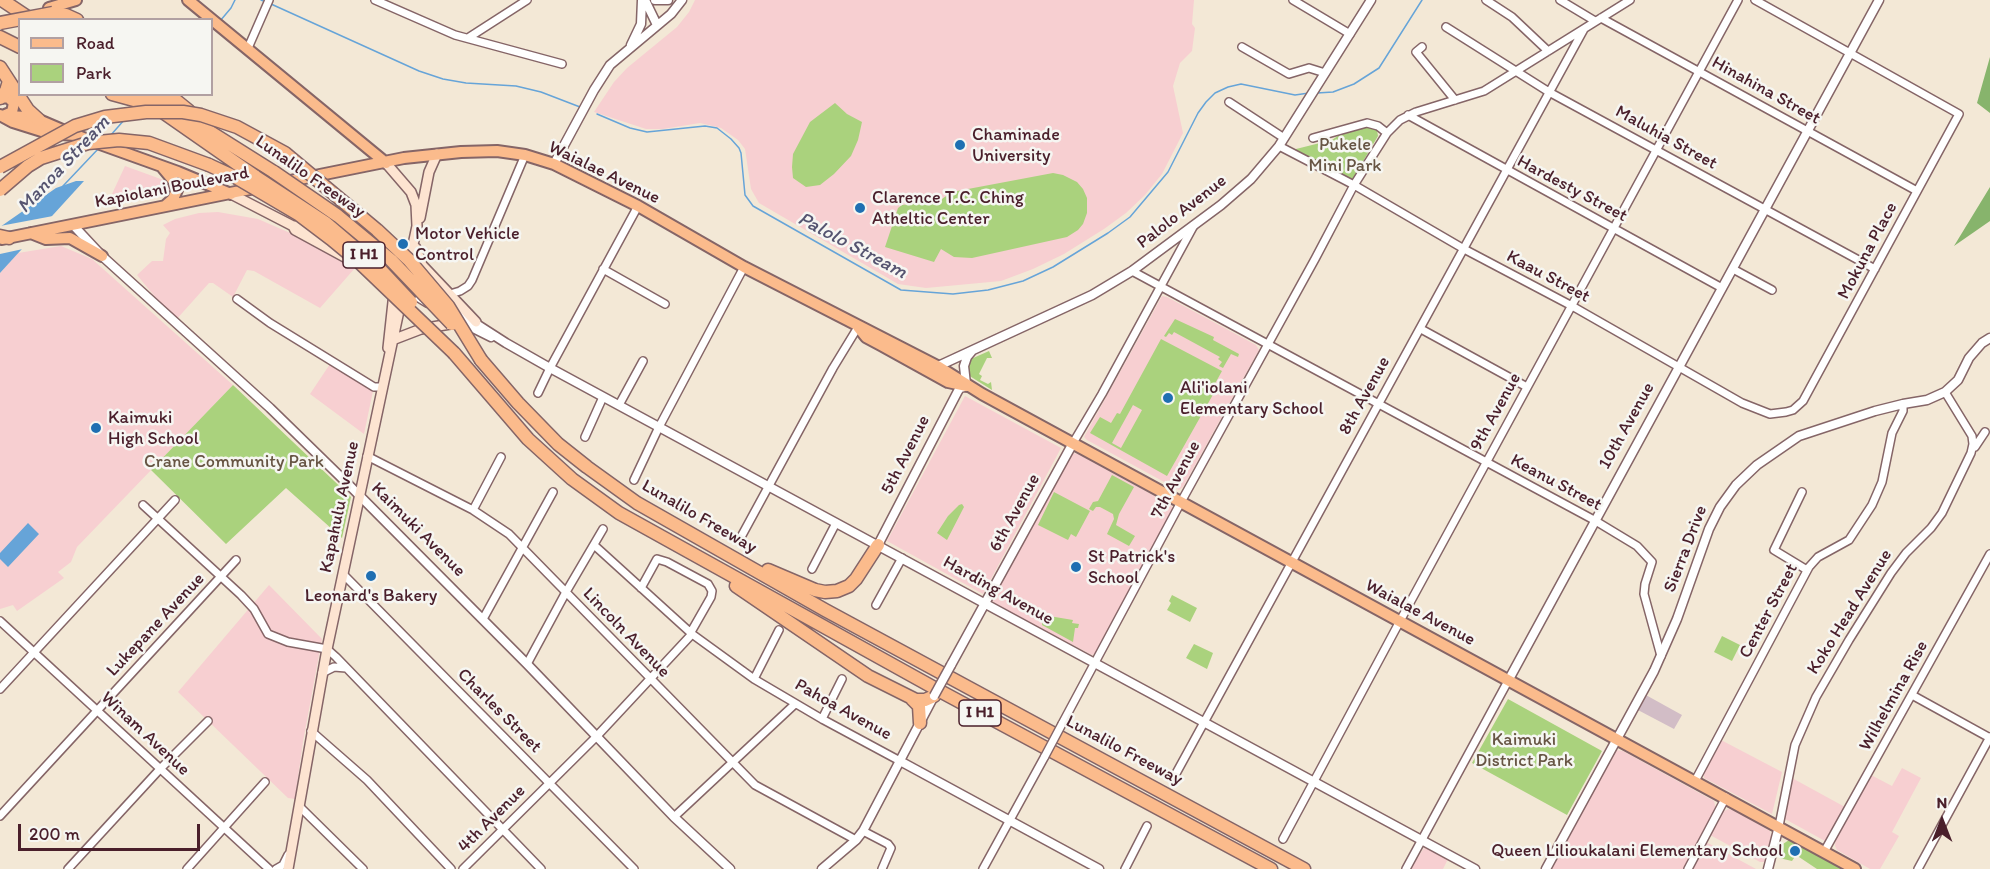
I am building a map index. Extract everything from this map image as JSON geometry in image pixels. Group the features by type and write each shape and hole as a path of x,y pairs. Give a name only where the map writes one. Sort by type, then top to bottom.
{"highway":[{"path":"2,0 30,18"},
{"path":"0,8 18,19"},
{"path":"20,18 51,10 73,18"},
{"path":"0,23 18,18"},
{"path":"0,37 18,46"},
{"path":"0,67 18,95"},
{"path":"0,98 6,91 9,81"},
{"path":"19,96 27,109 39,120"},
{"path":"115,96 160,98"},
{"name":"Lunalilo Freeway","path":"160,98 338,216 391,260 432,301 543,430 571,455 637,504 825,610 1306,869"},
{"name":"Lunalilo Freeway","path":"160,98 256,177 326,223 372,262 396,285 528,439 572,479 618,513 691,555 1271,869"},
{"path":"0,167 75,126 105,117 146,112 183,112 201,115 237,127 285,153 401,253 448,306 482,360"},
{"path":"0,190 41,158 88,142 119,140 149,143 237,178 298,214 360,263 454,353"},
{"path":"676,527 795,583 825,592 842,590 851,584 863,570 878,545"},
{"path":"691,555 844,661 912,699 920,706 920,723"},
{"path":"912,699 923,701 934,696"}],"main road":[{"path":"51,10 76,0"},
{"path":"188,0 210,18"},
{"path":"213,20 386,163"},
{"path":"0,98 9,98 14,105 12,113 1,115"},
{"path":"1,115 39,120 231,194"},
{"path":"1,115 13,122 48,134 78,136"},
{"name":"Waialae Avenue","path":"386,163 437,154 497,151 525,155 554,164 638,206 744,267 858,327 871,330 959,378 967,386"},
{"path":"417,226 429,172 437,154"},
{"name":"Kapiolani Boulevard","path":"3,238 231,194 278,177 386,163"},
{"name":"Kapahulu Avenue","path":"288,869 322,673 386,364 395,339 401,288 417,226 416,205 411,192 386,163"},
{"path":"160,165 177,187 174,199 164,207"},
{"path":"278,177 282,211 293,226"},
{"name":"Harding Avenue","path":"231,194 293,226 301,226 401,288"},
{"name":"Harding Avenue","path":"293,226 295,230 401,288"},
{"path":"36,233 46,239 70,238 102,256"},
{"path":"415,240 418,260 422,266 476,322"},
{"path":"386,364 401,288"},
{"path":"395,339 415,331 446,324 464,324"},
{"name":"Waialae Avenue","path":"858,327 866,337 948,382 967,386 1855,869"}],"street":[{"path":"248,48 269,0"},
{"path":"468,38 527,0"},
{"path":"644,0 657,25"},
{"path":"629,49 641,24 644,0"},
{"path":"655,0 668,0"},
{"path":"554,164 604,73 671,14 682,0"},
{"path":"1293,0 1350,34"},
{"path":"1486,0 1512,17 1548,51"},
{"name":"Hinahina Street","path":"1560,0 1699,71 1917,191"},
{"name":"9th Avenue","path":"1283,840 1738,0"},
{"path":"1755,0 1850,53"},
{"name":"10th Avenue","path":"1406,869 1594,520 1880,0"},
{"path":"380,1 442,30 562,64"},
{"name":"Palolo Avenue","path":"939,367 1092,295 1132,271 1193,227 1251,179 1282,142 1350,34 1368,1"},
{"path":"1408,115 1484,90 1625,1"},
{"name":"Maluhia Street","path":"1446,27 1550,92 1875,269"},
{"name":"8th Avenue","path":"1173,779 1584,28"},
{"path":"1242,47 1289,74 1309,68 1325,73"},
{"path":"1422,48 1416,52 1455,100"},
{"name":"Mokuna Place","path":"1803,401 1959,114 1850,53"},
{"name":"Kaau Street","path":"1229,102 1282,142 1354,185 1464,249 1572,306 1742,403 1770,414 1793,410 1803,401"},
{"name":"Hardesty Street","path":"1408,115 1722,288"},
{"name":"7th Avenue","path":"983,869 1354,185 1387,133 1408,115"},
{"path":"1313,138 1367,123 1378,126 1387,133"},
{"path":"435,298 460,291 468,286 525,155"},
{"path":"538,393 638,206"},
{"name":"Kaimuki Avenue","path":"73,225 102,256 270,408 359,494 674,817 730,869"},
{"name":"6th Avenue","path":"822,869 856,840 863,831 984,602 1102,394 1193,227"},
{"path":"634,480 659,427 744,267"},
{"path":"1733,268 1772,290"},
{"path":"603,269 665,304"},
{"name":"Keanu Street","path":"1132,271 1628,540 1652,560 1644,594 1661,656"},
{"name":"Harding Avenue","path":"401,288 435,298 506,343"},
{"name":"Harding Avenue","path":"401,288 1475,869"},
{"path":"237,299 270,323 364,381 374,387 382,387"},
{"path":"741,537 833,368 858,327"},
{"path":"1421,329 1527,387"},
{"path":"1988,430 1978,435 1971,433 1945,392 1958,380 1969,358 1982,343 1990,338"},
{"path":"881,345 897,349 932,368 939,367"},
{"path":"967,386 963,370 964,362 975,349"},
{"path":"619,405 642,361"},
{"name":"5th Avenue","path":"878,545 957,391 967,386"},
{"name":"Sierra Drive","path":"1546,869 1661,656 1708,529 1719,507 1736,485 1757,465 1799,436 1903,404 1927,400 1945,392"},
{"path":"585,437 603,397"},
{"name":"Center Street","path":"1695,781 1807,570 1818,557 1849,540 1872,505 1882,482 1892,433 1903,410 1903,404"},
{"path":"1969,458 1988,430"},
{"name":"Koko Head Avenue","path":"1768,869 1795,745 1816,697 1890,573 1942,513 1969,458 1973,444 1971,433"},
{"name":"Lincoln Avenue","path":"367,456 473,510 509,534 755,785 856,840"},
{"path":"473,510 501,457"},
{"path":"483,620 553,492"},
{"path":"1802,492 1774,550 1807,570"},
{"path":"0,689 175,500"},
{"path":"143,505 254,609 268,634 288,642 327,649 541,869"},
{"path":"812,569 836,523"},
{"path":"527,664 603,529"},
{"name":"Pahoa Avenue","path":"594,545 691,633 754,679 822,719 1099,869"},
{"name":"Wilhelmina Rise","path":"1824,852 1990,554"},
{"path":"876,605 902,558"},
{"name":"4th Avenue","path":"463,869 651,680 691,633 711,597 712,589 706,582 664,560 657,559 641,588"},
{"name":"Lukepane Avenue","path":"0,816 236,560"},
{"name":"Charles Street","path":"343,574 634,869"},
{"name":"Winam Avenue","path":"0,621 269,869"},
{"path":"754,679 780,630"},
{"path":"322,673 334,666 346,668"},
{"path":"822,719 842,679"},
{"path":"1912,695 1990,737 1918,869"},
{"path":"674,817 795,704"},
{"path":"68,869 160,769 208,722"},
{"path":"311,731 367,780 451,869"},
{"path":"187,869 265,782"},
{"path":"1688,869 1726,797"},
{"path":"298,806 363,869"},
{"path":"1125,869 1147,826"},
{"path":"863,831 888,844 891,848 882,869"},
{"path":"276,869 283,865 292,847"}],"shaded area":[{"name":"Chaminade University","path":"695,0 1194,0 1192,24 1195,28 1192,51 1180,63 1173,86 1183,133 1162,174 1145,195 1126,213 1064,254 1001,281 926,288 898,284 759,203 751,189 745,149 738,140 721,128 700,123 663,129 646,129 594,112 614,82 627,68 677,27"},
{"path":"125,166 169,182 172,192 127,202 125,194 112,194"},
{"path":"218,212 258,219 297,236 355,268 320,308 254,271 247,270 233,297 213,283 209,283 175,321 137,275 152,261 163,261 166,239 170,233 163,225 175,219 199,213"},
{"name":"Kaimuki High School","path":"61,246 92,259 233,385 77,547 71,562 58,572 64,578 17,611 13,605 0,609 0,273 18,253"},
{"name":"Ali'iolani Elementary School","path":"1162,296 1256,345 1259,350 1183,487 1179,490 1084,437"},
{"path":"330,364 373,391 364,434 310,394"},
{"path":"965,396 1061,448 983,594 887,541"},
{"name":"St Patrick's School","path":"1073,453 1171,505 1173,510 1097,653 1092,655 995,604 992,600"},
{"path":"269,585 322,639 295,799 288,798 178,692"},
{"path":"1644,694 1682,715 1674,729 1636,709"},
{"path":"1721,740 1782,772 1772,814 1704,778 1704,772"},
{"path":"1616,750 1623,751 1714,801 1716,809 1685,869 1549,869"},
{"path":"1902,768 1921,778 1892,832 1899,836 1880,869 1870,869 1837,850 1836,836 1871,775 1892,786"},
{"path":"1792,778 1845,807 1825,841 1785,819"},
{"path":"1728,809 1736,811 1770,831 1771,837 1764,862 1710,835 1721,813"},
{"path":"1707,843 1710,844 1756,869 1691,869"},
{"path":"1424,848 1448,859 1443,869 1410,869"}],"green space":[{"path":"1990,57 1990,113 1977,103"},
{"path":"835,103 847,114 862,122 858,140 851,156 834,174 820,185 806,187 793,178 793,154 810,122"},
{"name":"Pukele Mini Park","path":"1362,127 1377,130 1378,136 1352,180 1292,150 1332,140 1343,132"},
{"path":"1053,173 1077,182 1087,198 1087,213 1083,224 1067,237 972,258 954,257 941,249 934,262 885,247 898,208 902,205 939,201 952,192"},
{"path":"1990,187 1990,221 1954,246"},
{"path":"1175,319 1214,337 1213,340 1239,354 1238,357 1231,354 1223,368 1219,366 1222,362 1218,359 1220,357 1174,332 1172,335 1169,333 1166,337 1164,336"},
{"path":"1161,339 1222,371 1212,389 1215,391 1167,476 1090,433 1100,417 1111,423 1117,413 1120,414","holes":["1133,405 1142,410 1121,448 1112,443"]},
{"path":"989,351 992,358 987,358 979,374 982,376 980,380 988,384 991,382 992,390 968,375 968,363 971,359"},
{"name":"Crane Community Park","path":"233,385 351,497 342,538 286,488 226,544 151,470"},
{"path":"1112,475 1134,487 1119,514 1116,525 1135,536 1129,546 1107,534 1114,519 1113,514 1100,507 1096,507 1093,511 1089,509 1093,502 1098,501"},
{"path":"1054,492 1090,511 1076,537 1071,534 1068,540 1038,525"},
{"path":"962,504 964,507 947,540 937,533 948,516"},
{"path":"1172,595 1197,608 1190,622 1167,610"},
{"path":"1043,615 1073,620 1072,623 1079,624 1078,628 1075,628 1073,642 1042,625"},
{"path":"1722,636 1740,645 1732,661 1714,652"},
{"path":"1194,644 1213,653 1207,669 1186,658"},
{"name":"Kaimuki District Park","path":"1508,699 1602,751 1567,815 1472,763"},
{"name":"Queen Lilioukalani Elementary School","path":"1789,840 1842,869 1817,869 1796,855 1792,861 1779,858 1783,844"}],"water":[{"path":"76,181 84,181 0,273 0,227 56,188"},
{"path":"28,523 39,534 8,567 0,559 0,553"}],"pier":[{"path":"53,216 23,249 0,254 0,226"}],"waterway":[{"name":"Manoa Stream","path":"220,21 235,0"},
{"name":"Palolo Stream","path":"261,0 266,2"},
{"name":"Palolo Stream","path":"1317,93 1333,92 1354,84 1379,68 1422,0"},
{"name":"Palolo Stream","path":"271,4 419,71 443,79 466,83 516,86 541,92 580,107"},
{"name":"Palolo Stream","path":"597,114 630,128 647,132 705,126 717,128 739,148 745,195 753,206 901,290 953,294 988,290 1023,281 1053,267 1130,217 1168,172 1198,113 1215,93 1241,84 1295,95 1309,93"},
{"name":"Manoa Stream","path":"110,136 125,119"},
{"name":"Manoa Stream","path":"63,186 99,148"}],"place":[{"name":"Chaminade University","path":"960,145"},
{"name":"Clarence T.C. Ching Atheltic Center","path":"860,208"},
{"name":"Motor Vehicle Control","path":"403,244"},
{"name":"Ali'iolani Elementary School","path":"1168,398"},
{"name":"Kaimuki High School","path":"96,428"},
{"name":"St Patrick's School","path":"1076,567"},
{"name":"Leonard's Bakery","path":"371,576"},
{"name":"Queen Lilioukalani Elementary School","path":"1795,851"}]}
